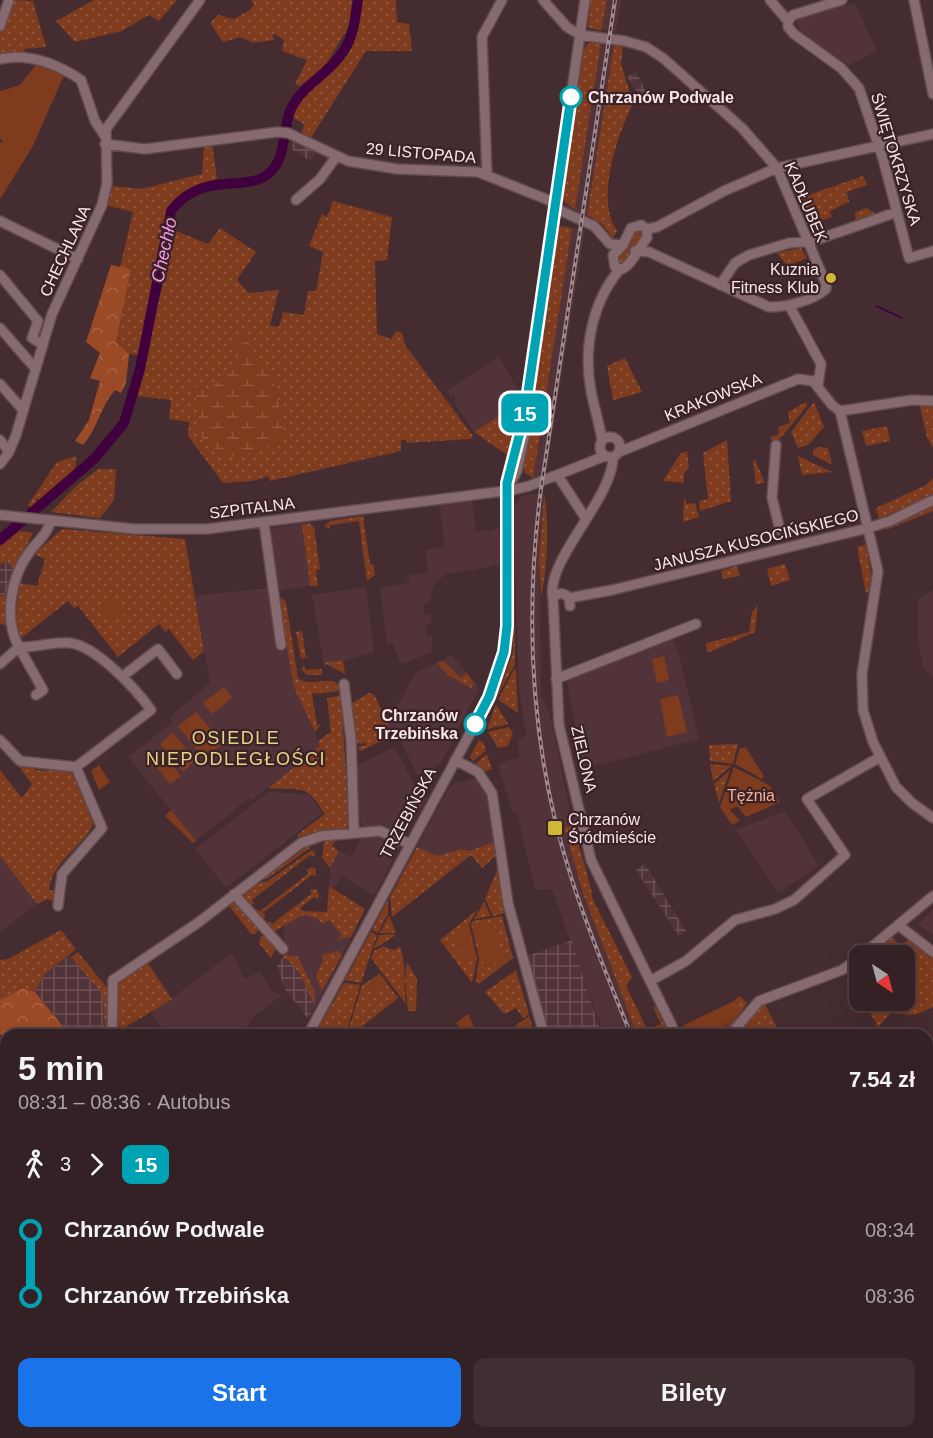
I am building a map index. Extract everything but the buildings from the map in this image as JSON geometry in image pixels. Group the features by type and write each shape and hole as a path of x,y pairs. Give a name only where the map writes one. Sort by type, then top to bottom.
{"street":[{"path":"0,26 9,0"},
{"path":"105,139 110,122 200,0"},
{"path":"487,175 482,37 502,0"},
{"path":"543,0 567,27 580,35"},
{"path":"507,490 515,479 521,455 525,413 585,0"},
{"name":"ŚWIĘTOKRZYSKA","path":"770,0 788,21 788,27 794,34 852,76 859,88 878,148 909,258 933,251"},
{"path":"788,21 793,15 842,0"},
{"path":"914,0 933,94"},
{"name":"KADŁUBEK","path":"580,35 638,44 663,58 742,128 777,168 826,289 819,295 789,305"},
{"path":"0,59 25,57 53,64 81,80 95,121 105,139"},
{"name":"29 LISTOPADA","path":"105,139 152,149 277,132 288,133 336,157 397,169 456,170 487,175 556,205 594,226 613,245 623,245"},
{"path":"615,264 628,266 635,251 647,235 662,230 669,220 724,191 777,168 878,148 933,134"},
{"name":"CHECHLANA","path":"0,464 9,452 52,314 98,218 105,194 107,171 105,139"},
{"path":"296,200 320,179 336,157"},
{"path":"720,285 735,263 749,255 789,243 808,242 897,212"},
{"path":"0,221 78,259"},
{"path":"562,601 555,579 613,466 596,412 589,379 588,350 593,322 605,282 635,225 641,225 647,235 649,252"},
{"path":"600,233 615,264"},
{"path":"635,251 649,252 769,307 789,305 821,364 818,385 832,405 840,411 878,571 862,674 861,700 866,722 880,757 896,787 912,803 933,818"},
{"path":"0,275 38,321 32,338 43,345"},
{"path":"0,328 35,368"},
{"name":"KRAKOWSKA","path":"507,490 529,486 558,476 608,449 798,379 808,378 818,385"},
{"path":"0,384 23,410"},
{"path":"840,411 912,400 933,401"},
{"path":"0,440 9,452"},
{"path":"776,445 772,491 780,530"},
{"path":"558,476 586,519"},
{"name":"SZPITALNA","path":"0,515 159,529 207,529 507,490"},
{"name":"TRZEBIŃSKA","path":"311,1029 489,697 504,652 507,626 507,490"},
{"name":"JANUSZA KUSOCIŃSKIEGO","path":"562,601 868,528 890,521 933,500"},
{"path":"36,695 43,690 19,647 11,621 15,582 31,550 47,534 51,520"},
{"path":"264,523 281,645"},
{"name":"ZIELONA","path":"562,601 554,623 560,731 592,864 672,1029"},
{"path":"556,679 696,624"},
{"path":"0,664 19,647 74,643 123,676 151,710 76,767 20,761 0,740"},
{"path":"123,676 158,649 177,674"},
{"path":"344,684 351,739 354,832"},
{"path":"650,981 686,961 735,920 775,909 794,900 845,855 807,799 880,757"},
{"path":"455,760 478,772 492,793 508,903 542,1029"},
{"path":"58,906 62,874 102,828 76,767"},
{"path":"112,1029 113,980 198,922 301,843 321,836 354,832 387,832 410,844"},
{"path":"234,894 284,949"},
{"path":"873,945 933,896"},
{"path":"897,925 933,952"},
{"path":"735,1029 759,1001 842,970 849,965"}],"shaded area":[{"path":"591,0 621,0 616,32 588,27"},
{"path":"855,3 877,51 848,65 802,35 795,19"},
{"path":"591,40 614,45 587,215 567,207 563,200 583,50"},
{"path":"636,72 651,101 645,105 627,76"},
{"path":"295,138 309,147 308,149 313,151 317,149 310,161 290,148"},
{"path":"560,226 585,230 546,473 533,478 524,472 556,234"},
{"path":"499,357 522,397 521,404 474,432 455,404 455,394 451,397 446,391"},
{"path":"544,494 539,560 541,695 550,714 573,825 564,828 583,893 635,1029 602,1029 552,889 535,890 517,812 513,813 498,764 519,757 518,740 526,736 519,690 513,506 522,496"},
{"path":"472,500 476,532 499,529 501,565 445,574 433,586 429,603 423,604 425,615 430,614 431,624 425,626 427,636 432,635 432,652 401,664 393,644 387,644 380,587 409,583 409,575 428,573 425,550 445,546 440,505"},
{"path":"302,524 310,586 280,590 269,532 272,528"},
{"path":"7,561 14,571 8,593 0,596 0,564"},
{"path":"366,587 374,652 324,666 312,595"},
{"path":"270,588 278,646 288,645 294,687 300,694 320,746 251,801 249,798 196,841 128,757 173,722 170,717 210,683 195,596"},
{"path":"933,590 933,677 923,668 918,637 918,599"},
{"path":"672,637 679,655 699,739 583,769 567,681"},
{"path":"452,655 479,688 440,765 437,764 427,782 416,773 397,733 391,736 386,727 415,673"},
{"path":"394,747 413,782 427,798 406,833 386,827 363,827 360,819 357,765"},
{"path":"476,779 486,789 489,798 494,842 469,851 461,849 436,856 417,847 449,788 455,783"},
{"path":"269,792 308,794 322,813 226,888 195,849"},
{"path":"785,811 819,866 778,893 736,830"},
{"path":"379,835 400,846 374,896 342,876 334,889 329,886 330,868 339,851 351,857 362,836"},
{"path":"0,856 37,904 0,932"},
{"path":"645,864 686,931 679,936 636,870"},
{"path":"933,909 933,935 918,924"},
{"path":"303,913 328,916 352,936 315,1006 294,963 283,957 286,946 283,945 285,924"},
{"path":"572,940 600,1029 546,1029 527,956"},
{"path":"232,953 244,979 260,972 272,992 283,994 253,1017 246,1029 169,1029 160,1026 151,1014"},
{"path":"70,955 103,995 105,1029 65,1029 35,992 44,975"},
{"path":"283,957 294,963 315,1006 308,1019 285,989 277,966"}],"green space":[{"path":"12,0 33,1 46,47 25,49 24,53 0,57 0,31"},
{"path":"94,0 177,0 159,21 149,15 122,31 75,42 56,21"},
{"path":"251,0 352,0 349,26 321,70 300,86 295,84 307,60 282,51 284,40 273,33 274,40 253,43 241,37 223,42 210,23 218,15 234,19 250,10 254,4"},
{"path":"360,0 396,0 397,22 409,24 412,51 366,51 309,141 301,136 304,124 292,117 296,105 348,48 354,37"},
{"path":"591,0 607,0 601,31 588,27"},
{"path":"591,40 601,43 575,210 563,200 583,50"},
{"path":"614,45 623,46 621,63 633,104 615,150 608,185 611,218 617,231 613,238 602,224 587,215"},
{"path":"38,62 65,73 32,148 0,199 0,143 3,141 0,139 0,91 20,85"},
{"path":"212,143 217,179 185,193 174,204 164,221 139,355 129,354 116,342 131,269 120,267 133,212 106,205 112,186 141,189 202,174 204,144"},
{"path":"863,176 867,185 847,192 849,202 830,211 832,217 808,225 797,199"},
{"path":"333,201 392,217 387,260 375,261 377,334 391,339 396,331 402,333 405,345 473,436 471,439 407,443 406,440 401,440 401,451 270,481 268,476 253,481 223,483 188,436 189,422 169,419 171,400 135,396 176,231 208,244 220,228 256,252 237,280 249,293 279,290 270,325 279,327 283,312 304,315 308,291 316,291 323,252 309,246 322,214 327,217"},
{"path":"867,208 875,214 856,221 855,212"},
{"path":"560,226 572,228 533,478 524,472 524,455 556,234"},
{"path":"639,229 643,231 638,245 627,259 620,263 617,256 633,232"},
{"path":"801,248 807,258 787,266 777,253"},
{"path":"111,265 131,269 116,342 129,354 126,383 121,393 115,390 110,397 83,445 75,441 89,420 100,381 90,378 100,353 86,342"},
{"path":"234,335 244,337 274,378 284,432 264,450 228,458 202,438 194,387 209,389 239,365"},
{"path":"625,358 642,392 613,400 607,366"},
{"path":"806,402 807,406 778,441 772,440 770,437 779,434 778,427 790,423 788,412"},
{"path":"814,402 824,427 808,445 798,448 791,432"},
{"path":"519,403 521,404 520,411 507,455 474,432"},
{"path":"933,406 933,448 927,437 920,407"},
{"path":"887,426 890,441 866,446 862,431"},
{"path":"727,440 731,501 700,511 699,501 708,499 703,453"},
{"path":"828,448 832,465 813,455 814,449"},
{"path":"687,451 689,468 684,473 684,483 663,481 680,454"},
{"path":"76,456 75,472 32,509 28,505 57,462"},
{"path":"798,456 832,472 802,475"},
{"path":"753,460 755,460 765,483 756,484"},
{"path":"98,469 116,469 114,500 100,518 51,512 76,486"},
{"path":"933,478 933,495 879,519 876,508 926,485"},
{"path":"544,494 547,546 541,597 539,560"},
{"path":"684,497 687,504 695,503 699,517 683,522"},
{"path":"933,505 933,511 886,530 885,526"},
{"path":"363,516 370,564 373,564 375,575 367,581 359,521 330,525 330,529 324,526 330,521"},
{"path":"309,523 314,527 320,569 316,570 318,586 310,586 302,524"},
{"path":"62,529 185,539 204,651 193,660 169,629 165,632 159,624 118,657 78,606 74,608 68,601 20,639 16,619 19,583 37,586 45,559 34,554"},
{"path":"19,531 33,533 14,571 7,561 0,564 0,546"},
{"path":"511,534 514,537 515,664 497,697 513,652"},
{"path":"866,545 873,585 866,594 857,546"},
{"path":"785,564 790,580 771,586 767,569"},
{"path":"737,566 740,576 723,579 721,571"},
{"path":"8,593 6,625 0,624 0,596"},
{"path":"112,597 124,614 112,623 100,606"},
{"path":"282,598 286,602 298,678 309,682 330,681 339,685 340,691 312,694 317,725 321,724 315,732 294,687 279,602"},
{"path":"758,605 755,632 707,653 706,643 749,632 752,612"},
{"path":"302,631 306,657 310,657 301,659 296,632"},
{"path":"664,656 669,680 657,683 652,659"},
{"path":"343,660 345,674 324,663"},
{"path":"443,661 461,678 467,673 476,686 473,684 471,688 448,675 437,663"},
{"path":"304,665 306,670 322,669 322,675 307,675 301,669"},
{"path":"515,668 516,672 518,713 498,700"},
{"path":"224,687 232,698 212,714 203,703"},
{"path":"369,693 374,694 385,718 391,719 386,727 391,736 361,751 357,748 366,743 356,744 352,703"},
{"path":"341,695 349,825 345,828 319,831 298,837 297,835 325,814 313,797 302,790 268,788 320,746 318,741 331,732 327,698"},
{"path":"678,695 687,732 667,737 660,699"},
{"path":"496,704 508,724 487,729"},
{"path":"196,712 223,744 204,759 178,726"},
{"path":"509,727 513,733 508,746 498,748 488,732"},
{"path":"173,733 196,760 183,772 160,744"},
{"path":"479,740 484,743 486,751 473,761 470,756"},
{"path":"738,744 733,764 710,761 709,745"},
{"path":"740,748 746,748 764,776 762,779 735,764"},
{"path":"487,754 492,769 484,772 476,763"},
{"path":"164,755 181,776 170,784 154,764"},
{"path":"16,763 35,764 35,770 72,770 91,809 93,821 91,828 57,869 52,879 49,890 54,891 55,902 47,899 37,904 0,856 0,770 22,798 32,784"},
{"path":"710,764 731,766 713,781"},
{"path":"99,765 110,782 99,790 91,771"},
{"name":"Tężnia","path":"734,767 769,785 780,802 746,817 737,806 730,810 740,821 732,825 720,807"},
{"path":"730,770 719,803 714,784"},
{"path":"171,810 196,841 193,843 165,816"},
{"path":"573,825 592,898 632,977 626,986 647,1029 635,1029 583,893 564,827"},
{"path":"338,837 332,846 339,851 330,868 322,858 324,842"},
{"path":"494,842 495,856 482,868 471,855 392,917 390,897 417,847 436,856 461,849 469,851"},
{"path":"309,845 310,848 268,878 252,883 282,860 285,863"},
{"path":"312,850 315,853 314,857 310,855 252,900 254,904 249,906 240,895 252,885 268,881"},
{"path":"312,867 316,869 316,876 312,875 263,913 266,917 260,919 255,913 256,909 260,911 309,873 306,870"},
{"path":"497,870 505,913 493,916 485,899"},
{"path":"329,886 365,909 351,937 338,939 342,935 329,920 323,924 317,918 303,915 275,931 267,925 269,921 272,924 311,894 311,889 317,890 319,897 317,899 314,897 300,908 303,911 327,912"},
{"path":"388,900 388,913 378,933 372,930"},
{"path":"232,902 237,903 259,927 256,934 251,934 230,907"},
{"path":"484,902 491,916 474,919"},
{"path":"477,910 469,924 477,958 472,983 440,940"},
{"path":"389,915 396,933 380,933"},
{"path":"502,916 513,958 479,984 476,981 479,958 471,924 473,921"},
{"path":"494,922 504,960 484,966 474,927"},
{"path":"61,930 76,949 44,975 35,992 23,988 0,1000 0,960 8,959"},
{"path":"469,931 476,957 461,961 455,935"},
{"path":"371,932 377,935 361,983 345,980"},
{"path":"266,935 276,949 271,958 259,943 261,936"},
{"path":"379,935 396,935 374,949"},
{"path":"891,936 900,945 881,945"},
{"path":"909,940 933,958 933,1007 915,1015 891,1013 878,1027 869,1011 915,1011 915,945 900,945"},
{"path":"383,946 394,950 400,946 406,1004 371,958 374,951"},
{"path":"338,951 342,955 322,991 316,976 323,961 322,955"},
{"path":"78,952 108,989 108,1029 105,1029 103,995 71,957"},
{"path":"285,955 298,957 314,990 315,1006 302,978 283,957"},
{"path":"147,962 172,999 123,1029 117,1029 118,985 121,980"},
{"path":"407,962 417,979 416,1011 408,1011 405,981"},
{"path":"516,970 529,1014 523,1018 516,1008 504,1014 485,992"},
{"path":"380,974 398,998 359,1029 349,1029 362,985"},
{"path":"378,976 386,984 378,992 370,984"},
{"path":"344,983 360,985 348,1029 322,1029 319,1027"},
{"path":"23,988 35,992 65,1029 0,1029 0,1000"},
{"path":"740,996 747,1003 729,1029 724,1029 739,1009 734,1001"},
{"path":"734,1001 740,1008 721,1029 687,1029 682,1026"},
{"path":"764,1003 778,1029 741,1029 755,1009"},
{"path":"653,1007 656,1007 666,1029 647,1029 661,1024"},
{"path":"468,1014 475,1029 461,1029 456,1023"},
{"path":"529,1016 533,1029 511,1029"}],"waterway":[{"name":"Chechło","path":"0,540 94,459 124,423 140,369 171,211 185,197 201,188 254,181 271,172 280,156 291,109 302,93 331,67 347,46 354,27 358,0"},
{"name":"Chechło","path":"287,123 291,126"},
{"path":"876,306 902,318"},
{"name":"Chechło","path":"37,500 43,504"},
{"name":"Chechło","path":"14,529 17,532"},
{"name":"Chechło","path":"7,535 10,538"}],"railway":[{"path":"615,0 541,489 536,538 532,636 539,734 558,830 585,917 629,1029"},
{"path":"854,519 856,513"}],"bus line":[{"name":"15","path":"475,724 500,670 504,652 507,626 505,506 507,483 525,413 571,97"}],"place":[{"name":"Chrzanów Podwale","path":"571,97"},
{"name":"Kuznia Fitness Klub","path":"831,278"},
{"name":"Chrzanów Trzebińska","path":"475,724"},
{"name":"Chrzanów Śródmieście","path":"555,828"}],"district":[{"name":"OSIEDLE NIEPODLEGŁOŚCI","path":"236,748"}]}
